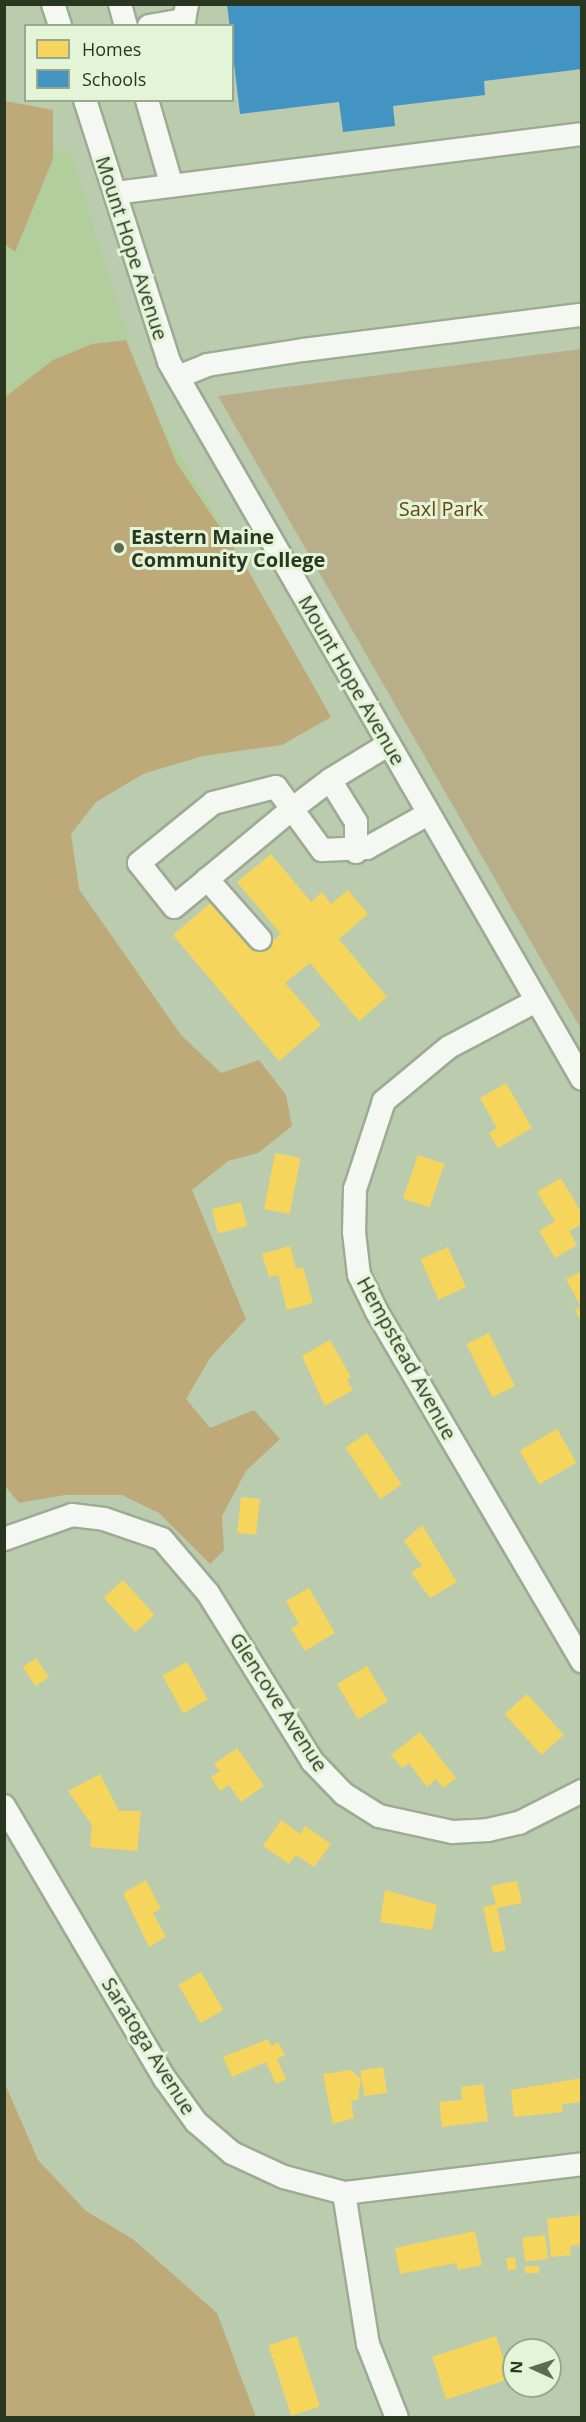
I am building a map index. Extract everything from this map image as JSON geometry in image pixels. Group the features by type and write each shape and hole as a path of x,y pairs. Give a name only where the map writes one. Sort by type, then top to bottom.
{"street":[{"path":"53,4 59,24"},
{"path":"120,4 125,24"},
{"path":"161,24 184,20 187,4"},
{"name":"Mount Hope Avenue","path":"86,102 178,377 582,1079"},
{"path":"148,102 171,183"},
{"path":"115,193 171,183 582,134"},
{"path":"178,377 207,365 293,351 582,315"},
{"path":"389,744 330,780 292,809 174,907 139,863 213,803 276,787 292,809 322,850 356,852 428,814"},
{"path":"330,780 356,822 356,852"},
{"path":"207,879 260,939"},
{"name":"Hempstead Avenue","path":"536,1001 449,1047 384,1101 355,1189 354,1232 359,1275 377,1312 582,1661"},
{"name":"Glencove Avenue","path":"4,1539 72,1515 104,1519 162,1539 208,1593 312,1761 344,1794 379,1816 452,1832 488,1830 519,1823 582,1791"},
{"name":"Saratoga Avenue","path":"4,1806 196,2122 232,2153 284,2177 344,2193 582,2164"},
{"path":"344,2193 368,2344 397,2418"}],"shaded area":[{"path":"5,101 53,110 53,159 15,252 5,244"},
{"name":"Eastern Maine Community College","path":"70,150 146,395 322,700 5,743 4,156"},
{"path":"126,340 176,462 244,563 331,717 282,745 203,756 143,774 96,802 71,834 79,889 181,1035 221,1073 259,1060 286,1095 292,1126 258,1153 228,1161 192,1190 246,1319 210,1358 186,1399 210,1428 254,1410 280,1439 246,1471 222,1516 224,1550 210,1564 159,1513 122,1495 65,1495 19,1503 5,1486 5,397 53,360 92,344"},
{"path":"5,2084 38,2160 86,2211 134,2240 217,2313 256,2417 5,2417"}],"green space":[{"name":"Saxl Park","path":"582,349 581,1029 218,396"}],"building: Homes":[{"path":"271,854 311,902 322,892 331,904 348,890 368,914 339,939 387,997 359,1021 310,963 285,983 321,1025 279,1061 173,935 214,900 258,953 281,934 237,882"},
{"path":"506,1083 532,1128 498,1148 489,1133 497,1128 480,1098"},
{"path":"275,1153 301,1158 290,1214 264,1209"},
{"path":"418,1155 444,1164 429,1208 403,1198"},
{"path":"561,1178 582,1214 582,1224 569,1231 577,1245 555,1258 539,1231 555,1221 537,1192"},
{"path":"241,1202 247,1226 218,1234 212,1209"},
{"path":"290,1246 296,1269 303,1267 313,1303 287,1310 278,1275 269,1277 262,1254"},
{"path":"448,1247 466,1287 438,1299 421,1259"},
{"path":"582,1271 582,1323 575,1310 581,1307 566,1279"},
{"path":"489,1333 515,1386 492,1397 467,1344"},
{"path":"330,1340 351,1377 347,1380 353,1390 325,1406 302,1356"},
{"path":"557,1429 576,1463 539,1484 520,1450"},
{"path":"367,1433 402,1484 380,1499 345,1448"},
{"path":"241,1497 260,1499 256,1535 237,1533"},
{"path":"422,1525 457,1582 430,1598 411,1572 422,1566 404,1541"},
{"path":"123,1580 154,1615 135,1632 104,1597"},
{"path":"309,1588 335,1633 305,1651 291,1628 299,1624 286,1601"},
{"path":"36,1658 49,1677 36,1686 23,1667"},
{"path":"187,1662 208,1700 183,1713 163,1676"},
{"path":"367,1666 388,1701 358,1719 337,1684"},
{"path":"527,1694 564,1735 542,1755 505,1714"},
{"path":"420,1732 456,1778 443,1788 436,1779 427,1787 409,1763 402,1768 391,1755"},
{"path":"237,1748 264,1786 241,1802 229,1785 220,1791 211,1777 220,1771 214,1764"},
{"path":"100,1774 119,1811 141,1811 137,1851 90,1847 92,1825 68,1791"},
{"path":"281,1820 300,1834 305,1826 331,1844 314,1867 296,1855 289,1864 263,1846"},
{"path":"146,1880 161,1909 153,1913 166,1937 149,1947 123,1893"},
{"path":"517,1881 522,1903 497,1908 506,1950 493,1953 483,1907 496,1904 491,1886"},
{"path":"385,1890 437,1905 432,1930 380,1922"},
{"path":"201,1972 223,2010 200,2023 178,1985"},
{"path":"268,2039 271,2046 278,2042 285,2055 277,2059 286,2079 276,2084 266,2062 232,2077 223,2057"},
{"path":"383,2067 387,2093 364,2096 360,2071"},
{"path":"351,2070 361,2079 358,2100 351,2101 354,2118 333,2124 323,2074"},
{"path":"582,2078 582,2102 562,2104 563,2112 514,2117 511,2090"},
{"path":"483,2084 488,2121 442,2127 439,2102 462,2100 461,2087"},
{"path":"580,2215 582,2244 570,2246 571,2255 551,2257 547,2219"},
{"path":"475,2231 482,2265 458,2270 456,2263 400,2274 395,2248"},
{"path":"545,2235 548,2259 525,2262 522,2238"},
{"path":"515,2257 517,2269 508,2270 506,2258"},
{"path":"525,2266 539,2266 539,2273 525,2273"},
{"path":"297,2336 320,2406 291,2416 268,2345"},
{"path":"496,2336 502,2354 502,2381 446,2400 432,2357"}],"building: Schools":[{"path":"227,4 582,4 582,69 484,81 485,95 393,106 395,126 343,132 339,102 240,114 234,63 234,24 229,24"}],"place":[{"name":"Eastern Maine Community College","path":"119,548"}]}
